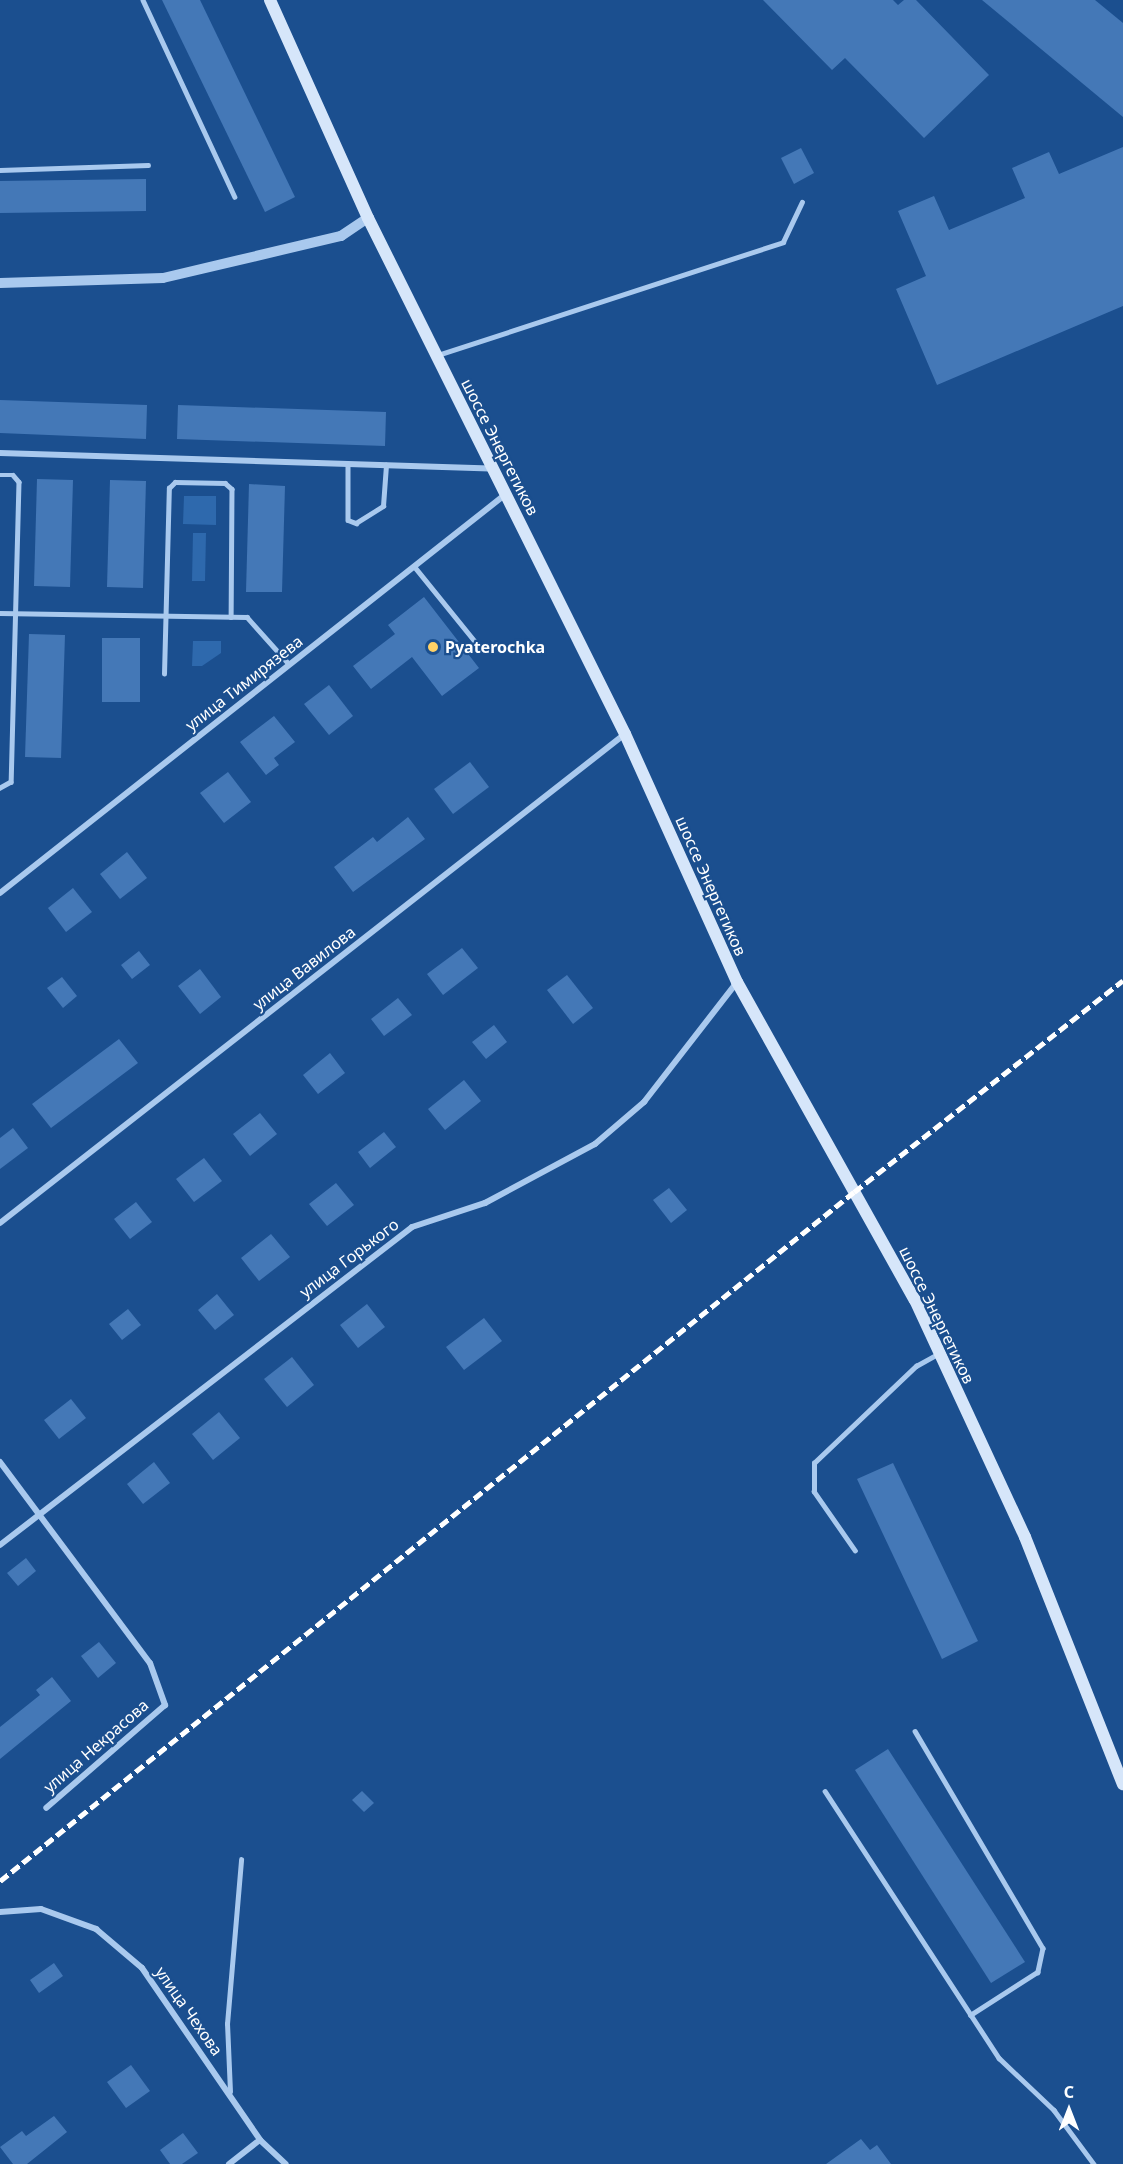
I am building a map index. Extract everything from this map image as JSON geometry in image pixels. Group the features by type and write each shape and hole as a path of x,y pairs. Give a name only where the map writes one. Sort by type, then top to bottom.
{"main road":[{"name":"шоссе Энергетиков","path":"270,0 368,218 490,468 506,494 625,734 737,982 915,1300 1025,1537 1123,1784"}],"street":[{"path":"0,283 163,278 341,236 368,218"},
{"path":"0,453 490,468"},
{"name":"улица Тимирязева","path":"0,893 506,494"},
{"name":"улица Вавилова","path":"0,1223 625,734"},
{"name":"улица Горького","path":"0,1545 412,1227 485,1203 595,1144 644,1102 737,982"},
{"path":"0,1461 39,1513"},
{"name":"улица Некрасова","path":"39,1513 150,1663 165,1705 46,1808"},
{"name":"улица Чехова","path":"0,1912 41,1909 96,1929 142,1968 230,2092 260,2140 286,2164"},
{"path":"229,2164 260,2140"}],"lane":[{"path":"142,0 235,197"},
{"path":"0,170 148,165"},
{"path":"435,356 783,242 802,202"},
{"path":"348,464 348,520 356,524 383,506 386,465"},
{"path":"0,475 13,475 19,482 11,782 0,788"},
{"path":"164,674 169,488 175,482 225,483 232,489 231,617"},
{"path":"414,566 482,650"},
{"path":"0,613 247,617 289,664"},
{"path":"855,1551 814,1492 814,1463 916,1366 940,1353"},
{"path":"915,1731 1043,1948 1038,1972 971,2015"},
{"path":"825,1791 999,2058 1054,2110 1094,2164"},
{"path":"230,2092 227,2024 241,1860"}],"shaded area":[{"path":"184,496 216,496 216,525 183,524"},
{"path":"193,533 206,533 205,581 192,581"},
{"path":"193,641 221,641 221,653 202,666 192,666"}],"building":[{"path":"162,0 200,0 295,197 265,212"},
{"path":"763,0 893,0 898,5 904,0 916,0 989,75 924,138 845,58 832,70"},
{"path":"982,0 1095,0 1123,23 1123,117"},
{"path":"1123,147 1123,306 937,385 896,289 926,276 898,211 934,196 949,230 1025,198 1012,168 1049,152 1059,174"},
{"path":"801,148 814,173 794,184 781,158"},
{"path":"146,179 146,211 0,213 0,181"},
{"path":"0,400 147,405 146,439 0,433"},
{"path":"178,405 386,412 385,446 177,439"},
{"path":"37,479 73,480 70,587 34,586"},
{"path":"110,480 146,481 143,588 107,587"},
{"path":"249,484 285,486 282,592 246,592"},
{"name":"Pyaterochka","path":"424,597 479,668 442,696 412,657 371,689 353,666 395,634 388,625"},
{"path":"29,634 65,635 61,758 25,757"},
{"path":"102,638 140,638 140,702 102,702"},
{"path":"329,685 353,716 329,735 304,704"},
{"path":"274,716 295,742 274,758 279,765 266,775 240,742"},
{"path":"470,762 489,787 453,814 434,789"},
{"path":"228,772 251,802 224,823 200,793"},
{"path":"408,817 425,839 353,892 334,867 373,837 377,842"},
{"path":"127,852 147,878 120,899 100,874"},
{"path":"73,888 92,912 66,932 48,908"},
{"path":"462,948 478,968 443,995 427,974"},
{"path":"139,951 150,965 132,979 121,965"},
{"path":"200,969 221,997 200,1014 178,986"},
{"path":"567,975 593,1008 573,1024 547,990"},
{"path":"62,977 77,996 63,1008 47,988"},
{"path":"398,998 412,1015 384,1036 371,1019"},
{"path":"494,1025 507,1042 486,1059 472,1042"},
{"path":"119,1039 138,1063 51,1128 32,1104"},
{"path":"330,1053 345,1073 318,1094 303,1075"},
{"path":"464,1080 481,1101 445,1130 428,1109"},
{"path":"260,1113 277,1134 250,1156 233,1134"},
{"path":"13,1128 28,1148 0,1169 0,1138"},
{"path":"384,1132 396,1147 370,1168 358,1152"},
{"path":"204,1158 222,1181 194,1202 176,1179"},
{"path":"336,1183 354,1205 327,1226 309,1204"},
{"path":"669,1188 687,1210 671,1223 653,1200"},
{"path":"136,1202 152,1222 130,1239 114,1219"},
{"path":"271,1234 290,1257 259,1281 241,1258"},
{"path":"217,1294 234,1315 215,1330 198,1310"},
{"path":"367,1304 385,1327 358,1348 340,1325"},
{"path":"128,1309 141,1325 122,1340 109,1324"},
{"path":"484,1318 502,1341 464,1370 446,1347"},
{"path":"292,1357 314,1385 287,1407 264,1379"},
{"path":"71,1399 86,1418 59,1439 44,1420"},
{"path":"219,1412 240,1438 213,1460 192,1434"},
{"path":"154,1462 170,1483 143,1504 127,1484"},
{"path":"893,1463 978,1641 942,1659 857,1479"},
{"path":"26,1558 36,1571 18,1586 7,1573"},
{"path":"99,1642 116,1663 98,1678 81,1656"},
{"path":"52,1677 71,1701 0,1759 0,1727 40,1695 36,1690"},
{"path":"888,1749 1025,1962 991,1983 855,1770"},
{"path":"362,1791 374,1803 364,1812 352,1800"},
{"path":"54,1963 63,1976 39,1993 30,1980"},
{"path":"131,2065 150,2091 126,2108 107,2082"},
{"path":"54,2116 67,2132 27,2164 13,2164 0,2147 22,2131 26,2136"},
{"path":"183,2133 198,2153 182,2164 170,2164 160,2150"},
{"path":"861,2139 870,2150 877,2145 891,2164 826,2164"}],"railway":[{"path":"0,1881 854,1192 1123,980"}],"place":[{"name":"Pyaterochka","path":"433,647"}]}
